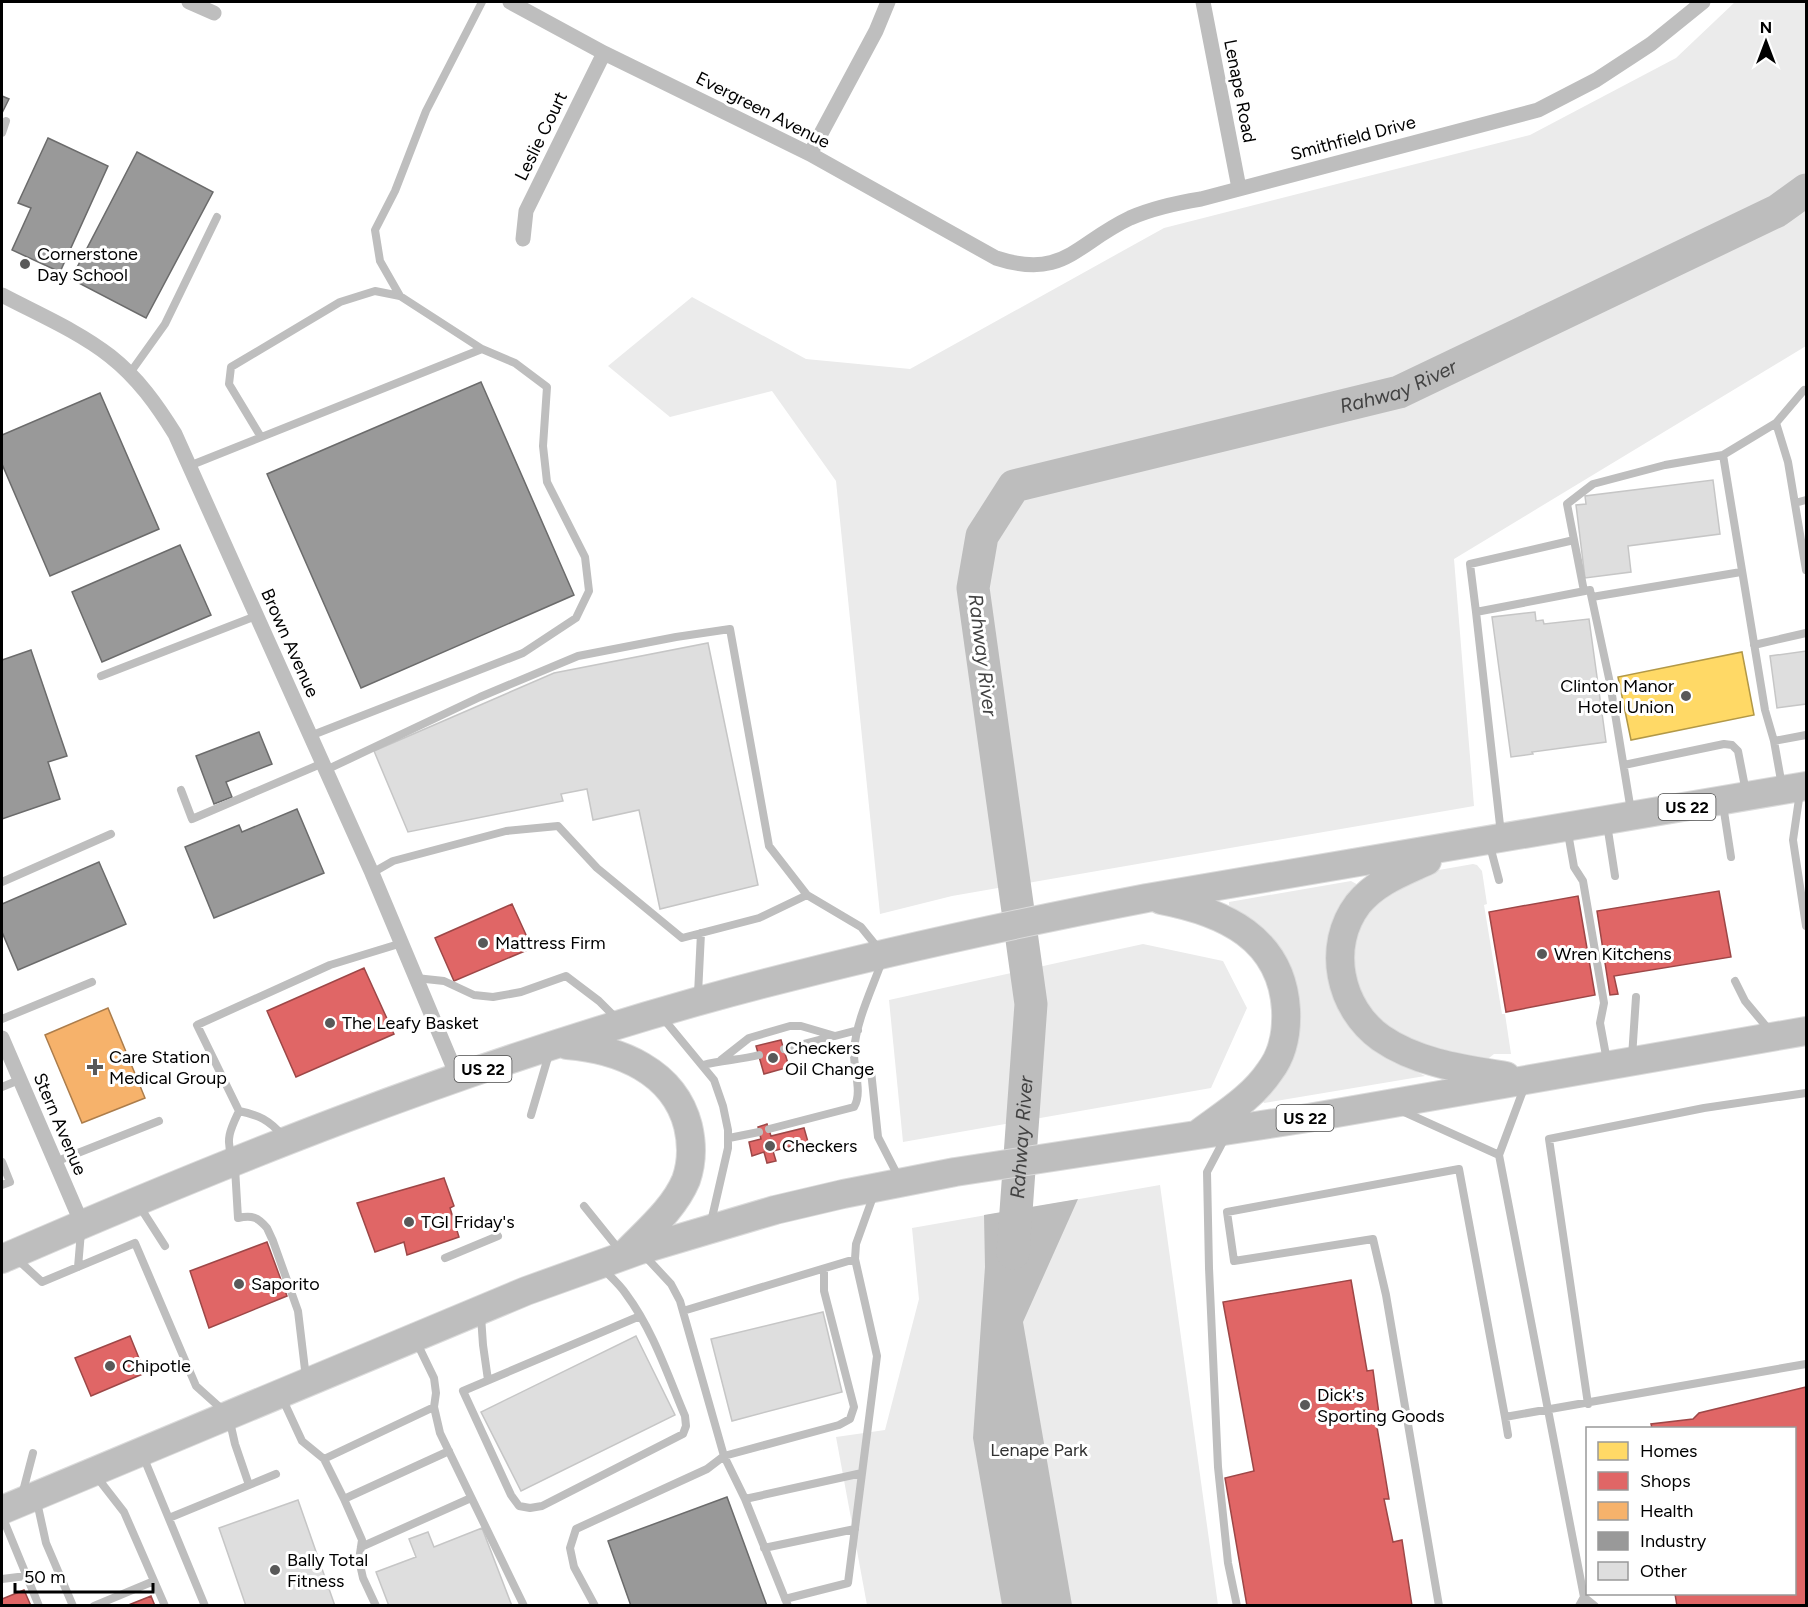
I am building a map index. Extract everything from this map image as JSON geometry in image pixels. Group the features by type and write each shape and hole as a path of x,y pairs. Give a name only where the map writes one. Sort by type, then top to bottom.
{"highway":[{"name":"US 22","path":"7,1257 234,1161 458,1078 697,1002 826,968 1063,914 1147,898 1796,788"},
{"path":"1485,841 1392,876 1358,904 1346,926 1340,948 1341,975 1350,1003 1370,1029 1394,1046 1437,1063 1527,1079"},
{"path":"1147,898 1201,910 1244,931 1270,956 1283,990 1286,1013 1285,1035 1272,1070 1255,1090 1196,1135"},
{"name":"US 22","path":"15,1506 481,1309 620,1257 709,1229 808,1202 889,1184 1387,1105 1806,1031"},
{"path":"555,1046 598,1050 614,1054 645,1068 666,1085 681,1106 686,1119 691,1144 686,1180 665,1212 620,1257"}],"street":[{"path":"189,2 214,13"},
{"name":"Evergreen Avenue","path":"510,2 604,52 810,154 996,258"},
{"path":"810,154 876,31 888,2"},
{"name":"Lenape Road","path":"1203,2 1239,188"},
{"name":"Smithfield Drive","path":"996,258 1013,264 1032,266 1050,263 1067,258 1109,230 1151,210 1538,110 1596,80 1651,44 1703,2"},
{"name":"Leslie Court","path":"523,239 526,211 604,52"},
{"name":"Brown Avenue","path":"2,295 90,342 129,373 162,412 175,434 372,873 458,1078"},
{"name":"Stern Avenue","path":"2,1038 82,1224"}],"lane":[{"path":"400,296 380,261 375,230 395,192 426,111 482,2"},
{"path":"2,133 6,121"},
{"path":"129,373 165,324 217,217"},
{"path":"261,437 229,384 231,367 340,302 375,291 400,296 482,349 515,363 547,387 543,446 548,482 585,557 589,591 576,618 523,653 310,736"},
{"path":"189,466 482,349"},
{"path":"1584,591 1567,504 1593,484 1665,465 1723,455 1776,423 1804,390"},
{"path":"1776,423 1788,462 1806,570"},
{"path":"1723,455 1765,711 1774,741 1796,788 1793,840 1806,926"},
{"path":"1795,503 1806,500"},
{"path":"1499,880 1485,841 1476,612 1470,564 1574,540"},
{"path":"1592,597 1741,572"},
{"path":"1476,612 1590,590 1611,683 1624,765 1615,876"},
{"path":"101,676 256,616"},
{"path":"181,790 192,819 324,766 578,656 730,629 769,846 807,895 861,927 884,955 858,1030 854,1051 857,1103 854,1107 769,1129"},
{"path":"1754,645 1806,633"},
{"path":"1774,741 1806,735"},
{"path":"1624,765 1724,744 1732,745 1738,751 1731,857"},
{"path":"372,873 393,861 506,831 558,826 597,868 682,938 759,918 807,895"},
{"path":"1567,827 1574,867 1583,881 1604,1003 1600,1023 1619,1064"},
{"path":"2,882 111,834"},
{"path":"697,1002 702,933"},
{"path":"306,1383 298,1311 273,1241 267,1228 258,1219 248,1216 238,1218 234,1161 228,1140 238,1111 197,1025 330,965 402,943"},
{"path":"416,978 444,981 474,995 493,997 521,992 566,976 598,1001 622,1025"},
{"path":"1735,981 1745,1001 1774,1036"},
{"path":"2,1019 92,982"},
{"path":"1619,1064 1636,997"},
{"path":"659,1014 703,1065 717,1086 729,1138 727,1158 709,1229"},
{"path":"721,1060 749,1038 790,1026 801,1026 835,1036"},
{"path":"784,1049 858,1030"},
{"path":"531,1115 555,1046"},
{"path":"703,1065 759,1055"},
{"path":"620,1257 671,1284 683,1311 724,1456 745,1499 786,1602 848,1583 877,1356 855,1259 856,1244 889,1184 878,1137 871,1071 854,1073"},
{"path":"1527,1079 1499,1155 1584,1597 1579,1605"},
{"path":"2,1087 19,1080"},
{"path":"1588,1404 1549,1139 1704,1108 1806,1093"},
{"path":"1387,1105 1499,1155"},
{"path":"238,1111 254,1114 271,1122 286,1141"},
{"path":"55,1162 159,1121"},
{"path":"1230,1130 1207,1172 1218,1467 1228,1563 1237,1605"},
{"path":"729,1138 759,1132"},
{"path":"2,1162 10,1182 2,1185"},
{"path":"1439,1605 1386,1295 1373,1239 1234,1261 1227,1212 1459,1169 1508,1436"},
{"path":"136,1201 165,1246"},
{"path":"584,1206 610,1237 620,1257 626,1293 640,1316 685,1416 686,1426 683,1434 542,1506 530,1508 519,1506 463,1391 640,1316"},
{"path":"78,1267 82,1224"},
{"path":"444,1258 498,1236"},
{"path":"7,1257 42,1282 135,1243 196,1386 229,1415 235,1444 249,1485"},
{"path":"683,1311 855,1259"},
{"path":"595,1605 574,1567 570,1548 576,1529 707,1469 724,1456 839,1425 850,1419 854,1407 824,1291 824,1269"},
{"path":"481,1309 488,1380"},
{"path":"415,1337 434,1378 436,1393 434,1407 440,1433 524,1605"},
{"path":"1505,1417 1806,1364"},
{"path":"280,1394 302,1441 324,1460 344,1499 362,1540 359,1560 363,1578 376,1605"},
{"path":"324,1460 434,1407"},
{"path":"344,1499 449,1451"},
{"path":"141,1452 205,1605"},
{"path":"33,1453 15,1506 26,1576 39,1605"},
{"path":"93,1472 124,1512 165,1605"},
{"path":"745,1499 862,1473"},
{"path":"169,1518 276,1474"},
{"path":"361,1547 471,1498"},
{"path":"15,1506 46,1543 73,1605"},
{"path":"764,1548 855,1529"},
{"path":"2,1579 26,1576"},
{"path":"94,1605 154,1581"},
{"path":"1584,1597 1595,1605"}],"green space":[{"path":"1735,2 1806,2 1806,346 1454,559 1474,806 952,896 880,914 836,481 772,391 670,417 608,366 692,297 806,359 910,369 1164,228 1530,135 1676,58"},
{"path":"1473,864 1482,871 1487,904 1484,905 1511,1054 1494,1054 1489,1058 1472,1059 1402,1040 1365,1006 1350,955 1366,910 1416,874"},
{"path":"1351,881 1362,887 1331,938 1397,1062 1425,1076 1264,1103 1262,1099 1290,1059 1259,926 1229,905 1229,902"},
{"path":"1143,944 1223,961 1247,1008 1211,1088 903,1142 889,1000"},
{"name":"Lenape Park","path":"1160,1185 1218,1605 867,1605 836,1437 885,1430 919,1299 912,1228"}],"shaded area":[{"path":"1078,1199 1023,1322 1072,1605 1002,1605 973,1438 985,1267 984,1215"}],"building: Homes":[{"name":"Clinton Manor Hotel Union","path":"1742,652 1754,715 1631,740 1618,677"}],"building: Shops":[{"path":"1719,891 1731,957 1614,976 1618,994 1610,995 1597,911"},
{"name":"Wren Kitchens","path":"1578,896 1595,995 1506,1012 1489,912"},
{"name":"Mattress Firm","path":"512,904 532,948 454,981 435,938"},
{"name":"The Leafy Basket","path":"364,968 394,1034 296,1077 267,1011"},
{"name":"Checkers Oil Change","path":"781,1040 789,1067 764,1074 756,1046"},
{"name":"Checkers","path":"767,1124 771,1136 804,1128 808,1142 773,1151 776,1161 767,1163 764,1152 752,1156 749,1142 761,1139 758,1127"},
{"name":"TGI Friday's","path":"444,1178 454,1206 450,1208 459,1237 407,1255 404,1242 375,1252 357,1203"},
{"name":"Saporito","path":"267,1242 287,1296 209,1328 190,1271"},
{"path":"1351,1280 1367,1371 1373,1370 1379,1414 1375,1415 1389,1499 1384,1499 1393,1542 1402,1540 1412,1606 1247,1606 1225,1478 1254,1471 1223,1302"},
{"name":"Chipotle","path":"130,1336 145,1373 91,1396 75,1358"},
{"path":"1806,1387 1806,1606 1677,1606 1675,1595 1796,1595 1796,1427 1652,1427 1651,1424 1693,1419 1699,1413"},
{"path":"24,1590 31,1606 2,1606 2,1599"},
{"path":"151,1596 155,1606 126,1606"}],"building: Health":[{"name":"Care Station Medical Group","path":"108,1008 145,1098 82,1123 45,1035"}],"building: Industry":[{"path":"2,96 9,99 2,113"},
{"path":"48,138 108,166 60,272 12,250 31,208 18,203"},
{"path":"137,152 213,192 146,318 71,279"},
{"path":"481,382 574,595 361,688 267,474"},
{"path":"100,393 159,529 50,576 2,464 2,435"},
{"path":"180,545 211,615 102,662 72,592"},
{"path":"31,650 67,756 48,762 60,799 2,819 2,660"},
{"path":"259,732 272,764 226,782 232,797 214,804 196,756"},
{"path":"297,809 324,873 214,918 185,847 239,825 242,832"},
{"path":"99,862 126,924 18,970 2,932 2,904"},
{"path":"727,1497 767,1606 631,1606 608,1541"}],"building: Other":[{"path":"1713,480 1720,534 1628,546 1631,572 1585,578 1576,505 1586,504 1585,496"},
{"path":"1535,612 1536,621 1543,620 1544,624 1589,619 1606,742 1511,757 1492,617"},
{"path":"708,643 758,885 660,909 639,810 593,820 587,789 561,794 563,801 408,832 374,751 554,673"},
{"path":"1806,651 1806,704 1777,708 1770,656"},
{"path":"823,1312 842,1392 732,1421 711,1339"},
{"path":"636,1336 675,1415 521,1491 481,1412"},
{"name":"Bally Total Fitness","path":"298,1500 335,1606 246,1606 219,1528"},
{"path":"482,1528 512,1606 389,1606 376,1572 416,1557 409,1539 428,1532 434,1547"}],"waterway":[{"name":"Rahway River","path":"1013,1253 1031,1004 973,588 982,536 1014,486 1399,392 1777,211 1806,190"}],"place":[{"name":"Cornerstone Day School","path":"25,264"},
{"name":"Clinton Manor Hotel Union","path":"1686,696"},
{"name":"Mattress Firm","path":"483,943"},
{"name":"Wren Kitchens","path":"1542,954"},
{"name":"The Leafy Basket","path":"330,1023"},
{"name":"Checkers Oil Change","path":"773,1058"},
{"name":"Care Station Medical Group","path":"95,1067"},
{"name":"Checkers","path":"770,1146"},
{"name":"TGI Friday's","path":"409,1222"},
{"name":"Saporito","path":"239,1284"},
{"name":"Chipotle","path":"110,1366"},
{"name":"Dick's Sporting Goods","path":"1305,1405"},
{"name":"Bally Total Fitness","path":"275,1570"}]}
